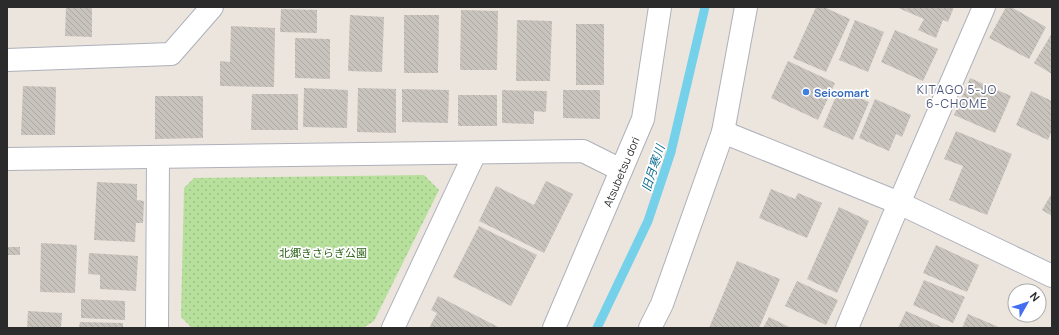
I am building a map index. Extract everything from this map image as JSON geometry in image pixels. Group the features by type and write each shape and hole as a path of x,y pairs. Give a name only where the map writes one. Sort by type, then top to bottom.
{"street":[{"path":"7,60 171,54 212,7"},
{"name":"Atsubetsu dori","path":"554,328 643,119 660,7"},
{"path":"650,328 662,304 723,132 746,7"},
{"path":"847,328 899,203 984,7"},
{"path":"723,132 899,203 1052,276"},
{"path":"7,159 583,151 621,170"},
{"path":"392,328 474,153"},
{"path":"157,328 158,157"}],"green space":[{"name":"北郷きさらぎ公園","path":"424,175 439,190 374,321 363,328 192,328 181,317 184,188 194,178"}],"building":[{"path":"66,7 92,7 92,37 65,36"},
{"path":"816,7 824,7 850,19 826,72 793,58"},
{"path":"896,7 954,7 948,22 943,20 936,38 918,30 924,19"},
{"path":"1006,7 1011,7 1046,27 1029,59 989,38"},
{"path":"281,9 317,10 317,33 280,32"},
{"path":"461,10 498,11 497,70 460,70"},
{"path":"350,15 384,17 382,72 348,71"},
{"path":"404,15 439,15 438,73 404,73"},
{"path":"517,20 552,21 550,81 516,81"},
{"path":"855,20 884,32 868,72 839,60"},
{"path":"576,24 604,24 604,85 576,85"},
{"path":"231,26 275,28 274,87 220,86 220,61 230,62"},
{"path":"895,30 938,49 923,81 881,62"},
{"path":"1052,33 1052,74 1034,63"},
{"path":"295,38 330,39 330,79 295,78"},
{"path":"788,61 835,83 818,120 771,98"},
{"path":"970,78 1011,96 995,133 954,115"},
{"path":"23,86 56,87 55,135 21,135"},
{"path":"304,88 348,90 347,128 303,127"},
{"path":"358,88 396,89 396,133 357,132"},
{"path":"402,89 449,90 448,123 402,122"},
{"path":"839,89 869,102 853,140 823,127"},
{"path":"502,90 547,91 546,112 534,111 534,124 502,123"},
{"path":"563,90 600,90 600,119 563,118"},
{"path":"1031,91 1052,101 1052,130 1048,140 1016,125"},
{"path":"252,94 298,94 298,130 251,130"},
{"path":"458,95 497,95 497,126 458,126"},
{"path":"155,96 203,96 203,138 155,139"},
{"path":"875,99 911,115 902,137 896,134 889,151 859,138"},
{"path":"956,131 1012,154 987,215 949,200 963,166 944,159"},
{"path":"546,181 573,194 544,253 479,221 496,186 534,205"},
{"path":"97,182 137,184 137,200 144,201 143,223 136,223 135,242 94,240"},
{"path":"771,189 795,199 798,193 822,203 807,238 759,218"},
{"path":"1052,193 1052,216 1042,210"},
{"path":"839,207 869,221 837,293 807,279"},
{"path":"479,226 537,255 511,306 453,277"},
{"path":"41,243 77,245 75,293 40,292"},
{"path":"936,245 979,265 967,292 923,273"},
{"path":"7,247 20,247 20,255 7,255"},
{"path":"89,253 138,256 136,291 100,289 100,275 88,274"},
{"path":"737,261 780,279 759,328 709,328"},
{"path":"924,280 965,297 953,323 913,305"},
{"path":"797,281 838,300 826,325 785,306"},
{"path":"438,296 500,328 429,328 437,313 431,310"},
{"path":"81,299 125,301 125,320 81,318"},
{"path":"28,311 62,313 61,328 27,328"},
{"path":"906,311 944,328 898,328"},
{"path":"968,314 1001,328 962,328"},
{"path":"769,317 791,328 763,328"},
{"path":"80,322 123,323 123,328 79,328"}],"waterway":[{"name":"旧月寒川","path":"597,328 648,221 671,152 705,7"}],"place":[{"name":"Seicomart","path":"806,92"}],"district":[{"name":"KITAGO 5-JO 6-CHOME","path":"957,96"}]}
